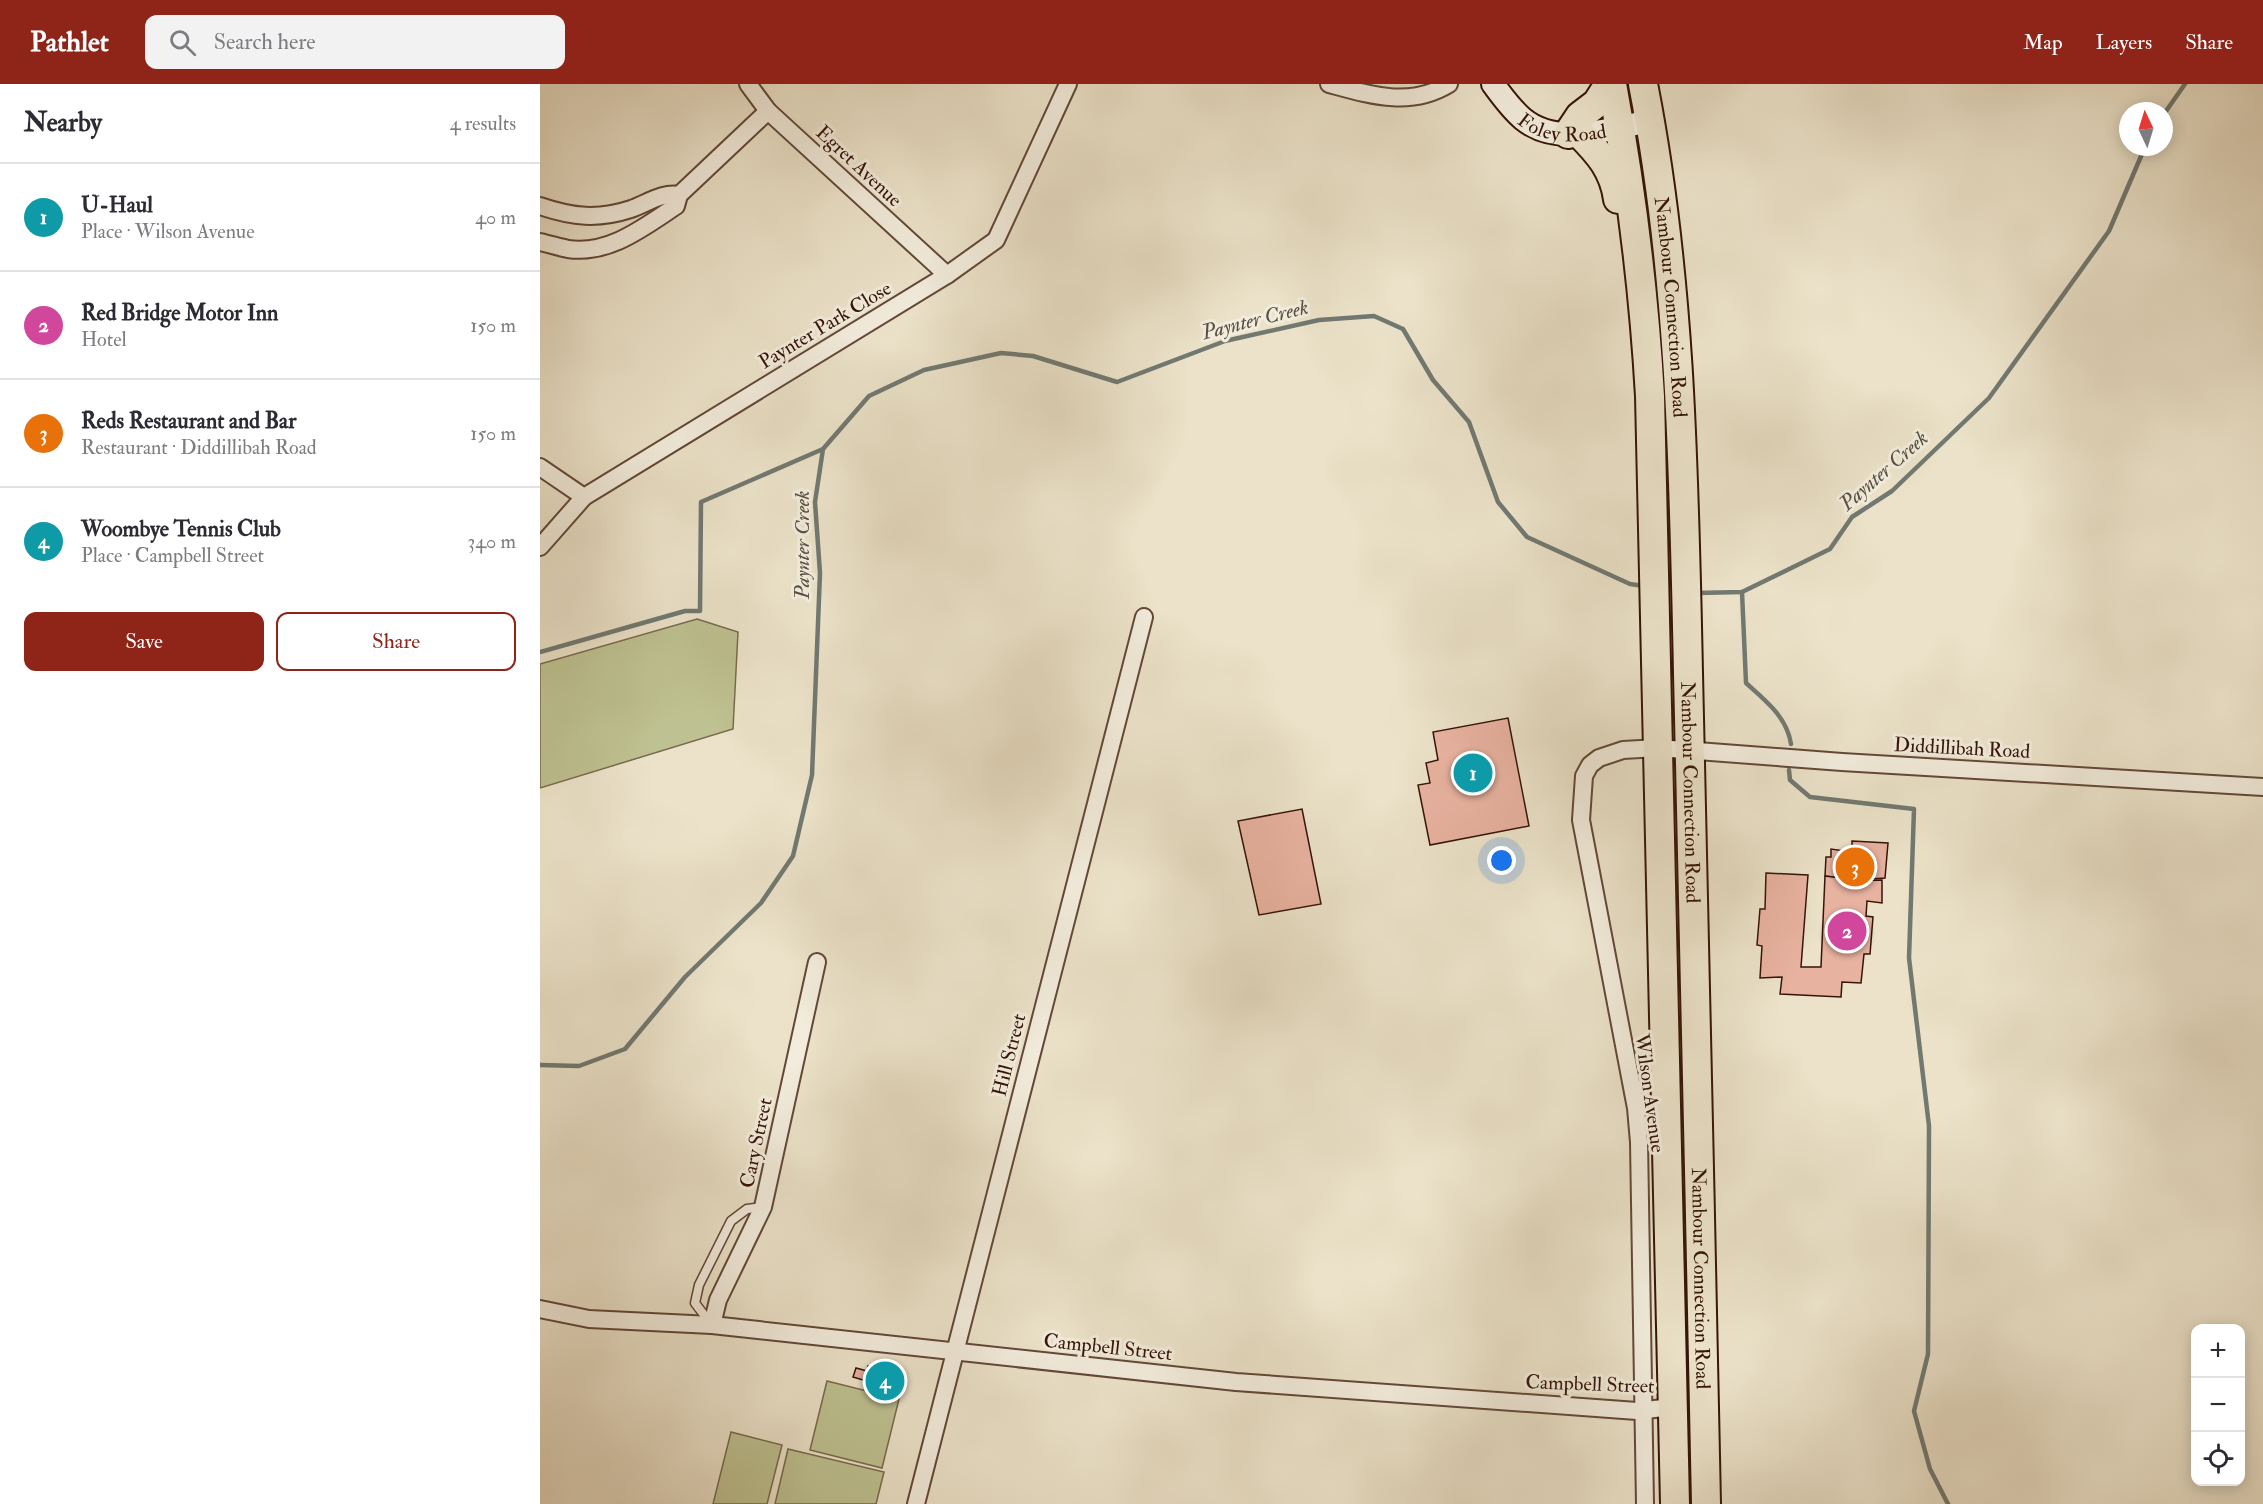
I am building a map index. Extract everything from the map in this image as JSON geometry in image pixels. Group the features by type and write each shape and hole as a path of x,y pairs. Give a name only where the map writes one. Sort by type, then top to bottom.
{"highway":[{"path":"1611,84 1597,103 1580,116 1574,134 1605,160 1616,185 1623,227 1641,285"},
{"name":"Nambour Connection Road","path":"1611,84 1620,126 1641,285 1650,396 1675,1504"},
{"name":"Nambour Connection Road","path":"1643,84 1658,171 1674,302 1683,446 1706,1504"}],"street":[{"name":"Egret Avenue","path":"748,84 768,111 946,275"},
{"name":"Paynter Park Close","path":"540,547 584,497 946,275 996,240 1068,84"},
{"path":"1329,84 1375,96 1403,99 1435,92 1449,84"},
{"name":"Foley Road","path":"1492,84 1525,120 1547,132 1574,134 1650,120"},
{"path":"540,242 569,249 591,249 629,237 676,206 679,195 768,111"},
{"path":"540,206 566,215 606,216 671,194 679,195"},
{"path":"540,467 584,497"},
{"name":"Hill Street","path":"916,1504 1144,617"},
{"name":"Diddillibah Road","path":"1658,748 2263,787"},
{"name":"Wilson Avenue","path":"1645,1504 1639,1153 1636,1108 1584,838 1581,795 1584,776 1590,765 1599,758 1623,750 1658,748"},
{"name":"Cary Street","path":"712,1325 718,1300 763,1207 817,962"},
{"name":"Campbell Street","path":"540,1309 590,1318 712,1325 1236,1382 1643,1410 1672,1407"}],"lane":[{"path":"712,1325 695,1303 699,1285 731,1221 747,1209 763,1207"}],"green space":[{"path":"697,619 738,632 733,729 540,788 540,664"},
{"path":"827,1381 899,1399 882,1468 810,1450"},
{"path":"731,1432 782,1445 767,1504 713,1504"},
{"path":"788,1449 884,1472 876,1504 775,1504"}],"building":[{"path":"1508,718 1529,826 1430,845 1418,785 1430,783 1426,763 1438,760 1433,732"},
{"path":"1302,809 1321,904 1259,915 1238,821"},
{"path":"1852,841 1888,843 1885,878 1844,881 1841,878 1825,876 1826,857 1831,857 1831,849 1852,852"},
{"path":"1766,873 1808,875 1801,967 1821,967 1825,876 1841,878 1844,881 1882,880 1882,903 1867,901 1866,916 1873,917 1870,954 1864,954 1861,983 1842,982 1841,997 1780,994 1782,977 1760,978 1762,946 1757,945 1760,909 1765,909"},
{"path":"868,1366 906,1377 904,1384 896,1390 853,1377 856,1368 867,1371"}],"waterway":[{"name":"Paynter Creek","path":"2172,102 2185,84"},
{"name":"Paynter Creek","path":"1697,593 1742,592 1830,549 1852,517 1892,491 1989,398 2109,231 2141,156"},
{"name":"Paynter Creek","path":"540,1065 579,1066 625,1049 685,977 761,903 793,856 812,775 820,573 815,502 823,449 869,396 924,370 1001,353 1033,356 1117,382 1225,341 1319,320 1374,316 1403,329 1433,380 1469,422 1498,502 1527,537 1630,584 1644,586"},
{"path":"540,652 685,611 700,611 701,502 823,449"},
{"path":"1742,592 1746,683 1768,703 1780,718 1789,734 1791,744"},
{"path":"1789,770 1790,780 1810,797 1914,809 1909,958 1929,1126 1928,1354 1914,1411 1930,1469 1948,1504"}],"place":[{"name":"U-Haul","path":"1473,773"},
{"name":"Reds Restaurant and Bar","path":"1855,867"},
{"name":"Red Bridge Motor Inn","path":"1847,931"},
{"name":"Woombye Tennis Club","path":"885,1381"}]}
